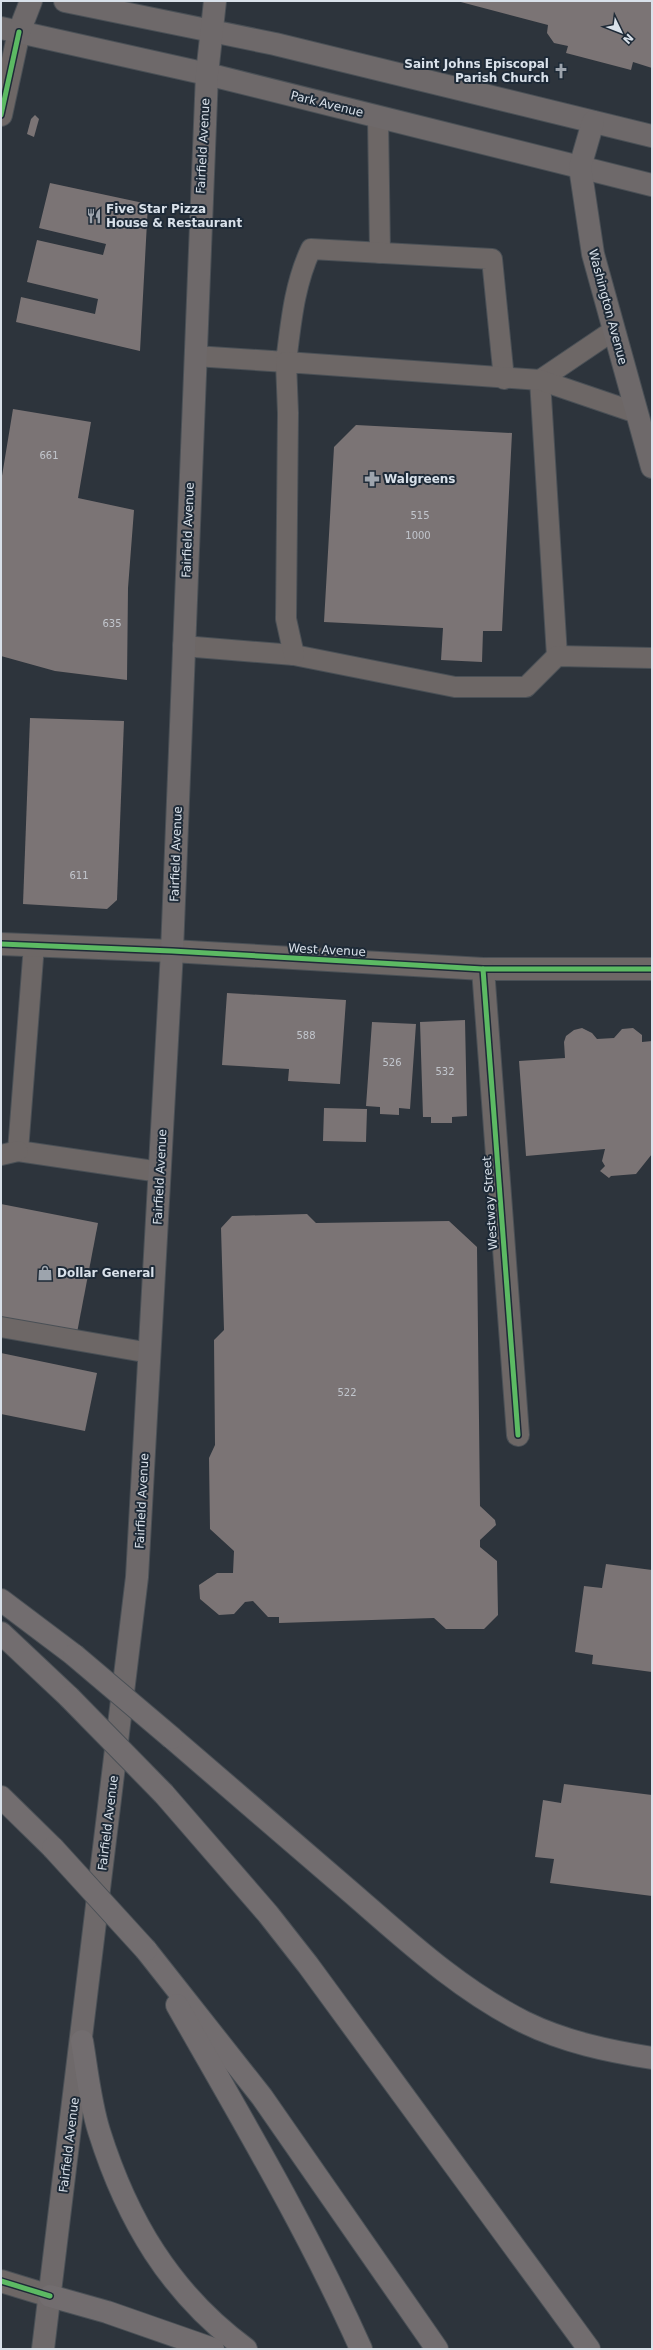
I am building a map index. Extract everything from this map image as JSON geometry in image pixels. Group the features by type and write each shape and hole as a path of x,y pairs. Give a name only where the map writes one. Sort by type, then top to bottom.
{"highway":[{"path":"1,1600 74,1655 415,1948 484,2000 525,2022 567,2040 613,2052 652,2058"},
{"path":"1,1633 69,1697 164,1794 268,1914 308,1965 589,2349"},
{"path":"1,1797 53,1848 146,1950 262,2097 437,2349"},
{"path":"146,1950 284,2193 342,2306 361,2349"},
{"path":"82,2041 99,2130 134,2216 159,2261 187,2298 218,2328 246,2349"},
{"path":"50,2296 107,2312 213,2349"}],"main road":[{"path":"10,30 31,1"},
{"path":"65,1 211,29 652,136"},
{"name":"Fairfield Avenue","path":"43,2349 82,2041 137,1577 172,951 207,74 215,1"},
{"name":"Park Avenue","path":"10,30 207,74 652,185"},
{"name":"Washington Avenue","path":"593,122 580,167 593,254 652,467"}],"street":[{"path":"1,115 10,30"},
{"name":"West Avenue","path":"1,944 172,951 483,969 652,969"},
{"name":"Westway Street","path":"483,969 518,1435"},
{"path":"1,2281 50,2296"}],"lane":[{"path":"378,117 380,253"},
{"path":"294,655 286,619 288,413 286,362 292,311 301,271 311,249 492,259 504,379"},
{"path":"540,380 614,330"},
{"path":"195,356 504,379 540,380 637,413"},
{"path":"540,380 557,656"},
{"path":"183,646 294,655 455,687 526,687 557,656 652,658"},
{"path":"34,945 10,1153 160,1172"},
{"path":"1,1327 150,1353"}],"building":[{"path":"457,1 652,1 652,68 633,62 631,70 566,53 568,46 554,43 547,33 548,25"},
{"path":"35,115 39,119 34,137 27,134 31,119"},
{"path":"50,183 148,204 140,351 16,322 21,297 95,314 98,299 27,282 37,240 103,255 106,244 39,228"},
{"path":"13,409 91,422 78,498 134,510 128,588 127,680 55,671 1,656 1,482"},
{"name":"Walgreens","path":"356,425 512,433 502,631 483,631 482,662 441,660 443,628 324,622 334,447"},
{"path":"30,718 124,721 117,900 107,909 23,904"},
{"path":"227,993 346,1000 340,1084 288,1081 289,1069 222,1065"},
{"path":"465,1020 467,1116 452,1117 452,1123 431,1123 431,1117 423,1117 420,1022"},
{"path":"372,1022 416,1024 410,1109 399,1108 399,1115 380,1114 380,1107 366,1106"},
{"path":"582,1028 592,1033 597,1039 614,1038 622,1029 633,1028 642,1035 642,1042 652,1041 652,1154 636,1174 611,1176 609,1178 600,1171 605,1166 602,1161 605,1149 526,1156 519,1061 565,1058 564,1042 566,1036 574,1030"},
{"path":"324,1108 367,1109 366,1142 323,1141"},
{"name":"Dollar General","path":"1,1204 98,1223 76,1338 1,1323"},
{"path":"307,1214 316,1223 449,1221 477,1247 480,1506 495,1520 496,1525 480,1540 480,1547 497,1561 498,1615 484,1629 446,1629 434,1618 279,1623 279,1617 268,1617 253,1601 245,1602 234,1614 219,1615 200,1599 199,1585 217,1573 233,1573 234,1551 210,1529 209,1458 215,1445 214,1340 224,1330 221,1228 232,1216"},
{"path":"1,1353 97,1373 85,1431 1,1414"},
{"path":"606,1564 652,1570 652,1672 592,1664 593,1655 575,1652 584,1586 602,1588"},
{"path":"564,1784 652,1795 652,1896 550,1883 554,1859 535,1857 543,1800 561,1803"}],"cycle path":[{"path":"1,115 19,32"},
{"path":"1,944 172,951 483,969 652,969"},
{"path":"483,969 518,1435"},
{"path":"1,2281 50,2296"}],"place":[{"name":"Saint Johns Episcopal Parish Church","path":"561,71"},
{"name":"Five Star Pizza House & Restaurant","path":"94,216"},
{"name":"Walgreens","path":"372,479"},
{"name":"Dollar General","path":"45,1273"}]}
